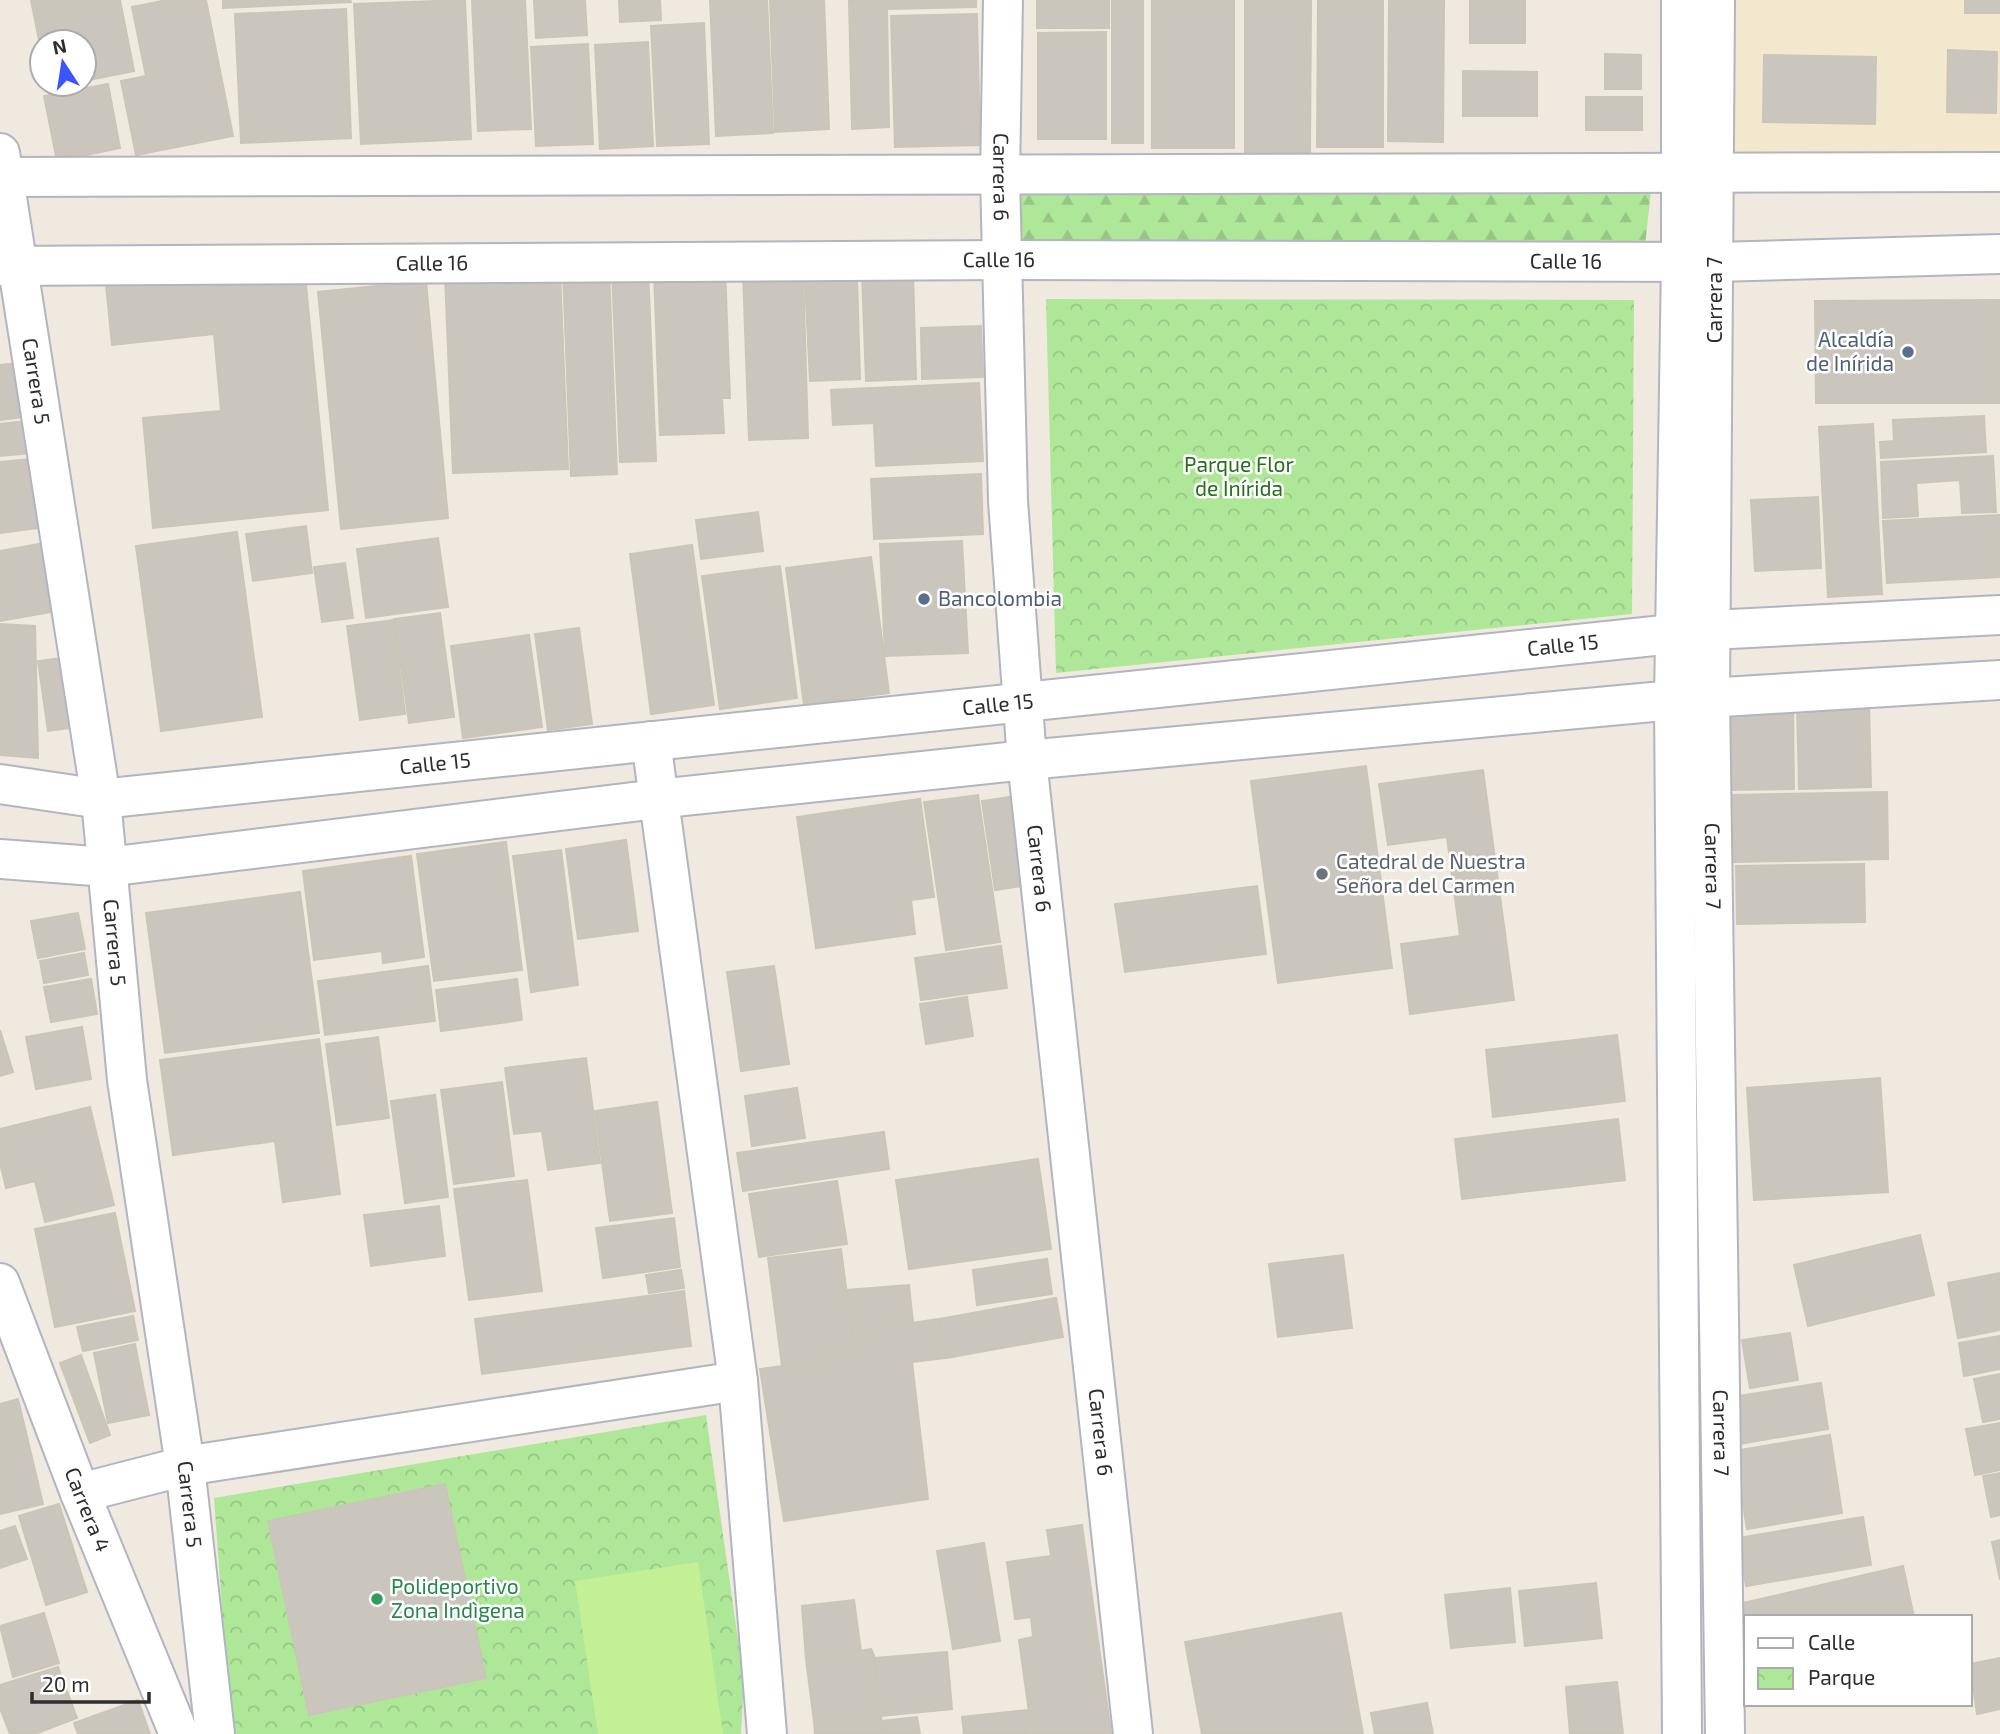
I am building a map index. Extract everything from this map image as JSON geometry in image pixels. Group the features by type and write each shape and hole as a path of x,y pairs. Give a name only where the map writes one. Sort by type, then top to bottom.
{"street":[{"name":"Carrera 6","path":"1003,0 1000,176 1009,501 1027,760 1133,1734"},
{"name":"Carrera 7","path":"1681,0 1699,173"},
{"name":"Carrera 7","path":"1682,1734 1699,173 1715,0"},
{"path":"1,169 1000,176 2000,172"},
{"name":"Carrera 5","path":"1,169 9,265 101,799 127,1080 185,1466 215,1734"},
{"name":"Calle 16","path":"9,265 1004,260 1698,262 2000,254"},
{"name":"Calle 15","path":"0,784 101,799 1693,632 2000,615"},
{"path":"0,859 107,867 657,799 1027,760 1692,699 2000,680"},
{"name":"Carrera 7","path":"1692,699 1725,1734"},
{"path":"651,741 738,1381 767,1734"},
{"name":"Carrera 4","path":"0,1283 80,1493 179,1734"},
{"path":"80,1493 185,1466 738,1381"}],"shaded area":[{"path":"1726,0 2000,0 2000,157 1725,153"}],"green space":[{"path":"1006,181 1652,181 1644,256 1009,252"},
{"name":"Parque Flor de Inírida","path":"1046,299 1634,300 1632,614 1056,673"},
{"path":"706,1415 744,1682 741,1734 231,1734 214,1498"},
{"path":"698,1562 723,1734 598,1734 575,1581"}],"building":[{"path":"31,0 120,0 134,71 98,78 98,28 37,28"},
{"path":"167,0 206,0 233,136 136,155 121,81 146,76 132,7"},
{"path":"223,0 350,0 351,2 223,8"},
{"path":"465,0 471,139 361,144 354,4"},
{"path":"472,0 525,0 531,129 478,131"},
{"path":"534,0 585,0 587,35 536,38"},
{"path":"619,0 660,0 661,20 620,22"},
{"path":"710,0 767,0 773,133 716,136"},
{"path":"770,0 824,0 829,129 775,132"},
{"path":"849,0 976,0 976,7 887,9 889,127 852,129"},
{"path":"1037,0 1109,0 1109,28 1037,28"},
{"path":"1112,0 1143,0 1143,143 1112,143"},
{"path":"1152,0 1234,0 1234,148 1152,148"},
{"path":"1245,0 1311,0 1310,155 1245,155"},
{"path":"1318,0 1383,0 1383,147 1317,147"},
{"path":"1389,0 1444,0 1443,142 1388,141"},
{"path":"1470,0 1525,0 1525,43 1470,43"},
{"path":"1965,0 2000,0 2000,13 1965,13"},
{"path":"346,9 351,138 241,143 235,14"},
{"path":"977,14 980,145 895,147 891,16"},
{"path":"704,23 709,144 657,146 651,26"},
{"path":"1106,32 1106,139 1038,139 1038,33"},
{"path":"648,42 653,146 600,149 595,45"},
{"path":"588,44 593,144 536,146 531,47"},
{"path":"1948,50 1997,52 1996,113 1947,112"},
{"path":"1605,54 1641,55 1641,89 1605,89"},
{"path":"1764,55 1876,57 1875,124 1763,122"},
{"path":"1463,71 1537,72 1537,116 1463,116"},
{"path":"108,84 120,148 57,161 44,98 98,98 98,86"},
{"path":"1586,97 1642,97 1642,130 1586,130"},
{"path":"304,265 328,510 153,528 143,418 221,411 214,334 112,345 106,285"},
{"path":"648,269 656,461 620,462 612,270"},
{"path":"725,269 730,398 722,398 724,433 660,435 654,272"},
{"path":"609,270 617,474 571,476 563,272"},
{"path":"803,271 808,438 749,440 743,273"},
{"path":"560,272 568,469 453,473 445,276"},
{"path":"913,273 916,379 866,381 862,274"},
{"path":"857,278 860,379 810,381 805,281"},
{"path":"426,281 448,518 341,529 318,292"},
{"name":"Alcaldía de Inírida","path":"2000,300 2000,403 1816,403 1815,301"},
{"path":"981,326 983,377 922,379 921,328"},
{"path":"18,363 24,417 0,420 0,365"},
{"path":"979,383 983,461 876,466 874,423 833,425 831,390"},
{"path":"1984,416 1986,452 1881,458 1880,442 1894,441 1893,420"},
{"path":"26,421 30,453 0,456 0,424"},
{"path":"1873,424 1882,594 1828,597 1819,427"},
{"path":"1993,456 1996,512 1962,513 1960,480 1916,483 1918,516 1883,518 1881,462"},
{"path":"30,459 39,528 0,533 0,462"},
{"path":"981,474 983,534 874,539 871,479"},
{"path":"1818,497 1821,568 1755,571 1751,500"},
{"path":"758,512 763,551 701,559 696,520"},
{"path":"2000,515 2000,577 1887,583 1883,521"},
{"path":"306,526 312,573 253,581 246,534"},
{"path":"237,532 262,717 161,731 136,546"},
{"path":"438,538 448,607 366,618 357,549"},
{"name":"Bancolombia","path":"962,541 968,653 885,656 880,544"},
{"path":"45,543 57,611 0,621 0,551"},
{"path":"692,545 714,705 651,714 630,554"},
{"path":"871,557 889,693 804,705 786,568"},
{"path":"345,563 353,618 322,622 314,567"},
{"path":"780,566 797,698 720,709 702,576"},
{"path":"440,613 454,717 409,723 394,619"},
{"path":"393,620 405,714 360,720 347,626"},
{"path":"0,624 35,626 38,758 0,755"},
{"path":"579,628 592,724 548,730 535,634"},
{"path":"529,635 542,727 463,738 451,646"},
{"path":"69,657 78,727 48,731 38,661"},
{"path":"1869,703 1871,787 1799,789 1797,704"},
{"path":"1793,707 1794,789 1725,790 1723,709"},
{"name":"Catedral de Nuestra Señora del Carmen","path":"1366,766 1392,968 1278,983 1251,781"},
{"path":"1483,770 1514,1000 1410,1014 1401,944 1460,936 1447,837 1388,845 1379,784"},
{"path":"1887,792 1888,859 1734,862 1733,795"},
{"path":"978,795 1000,942 946,950 924,802"},
{"path":"1010,797 1022,886 995,890 982,801"},
{"path":"920,799 934,897 911,900 915,934 816,948 797,817"},
{"path":"626,840 638,931 578,939 566,849"},
{"path":"506,842 522,970 434,981 417,854"},
{"path":"561,850 578,985 531,992 513,856"},
{"path":"411,856 424,957 383,963 382,951 314,960 303,871"},
{"path":"1864,864 1865,922 1737,924 1736,866"},
{"path":"1257,886 1266,954 1125,972 1115,904"},
{"path":"300,892 319,1033 165,1053 146,913"},
{"path":"78,913 85,949 38,958 31,921"},
{"path":"1001,946 1007,988 921,1000 915,958"},
{"path":"84,953 88,975 44,983 40,961"},
{"path":"428,966 435,1021 325,1035 318,981"},
{"path":"774,966 789,1064 741,1071 727,972"},
{"path":"91,979 97,1014 51,1022 44,987"},
{"path":"517,979 522,1020 441,1031 436,990"},
{"path":"967,997 973,1036 926,1044 920,1004"},
{"path":"82,1027 91,1079 36,1089 26,1037"},
{"path":"0,1030 13,1072 0,1076"},
{"path":"1617,1035 1625,1101 1493,1117 1486,1050"},
{"path":"378,1037 389,1118 337,1125 326,1044"},
{"path":"319,1039 340,1194 283,1202 275,1141 173,1155 160,1060"},
{"path":"586,1058 600,1163 548,1170 542,1131 514,1134 505,1068"},
{"path":"1880,1078 1888,1192 1754,1200 1747,1088"},
{"path":"502,1082 514,1176 454,1184 441,1090"},
{"path":"797,1088 805,1138 752,1146 745,1096"},
{"path":"435,1095 448,1197 405,1203 391,1101"},
{"path":"657,1102 672,1213 610,1221 595,1111"},
{"path":"90,1107 114,1205 45,1222 35,1181 6,1188 0,1163 0,1129"},
{"path":"1618,1119 1625,1180 1462,1199 1455,1139"},
{"path":"884,1132 889,1169 743,1191 737,1153"},
{"path":"1038,1159 1051,1249 909,1269 896,1180"},
{"path":"527,1180 542,1291 469,1300 454,1189"},
{"path":"837,1181 847,1244 759,1257 749,1194"},
{"path":"439,1206 445,1256 371,1266 364,1215"},
{"path":"115,1213 135,1311 55,1327 35,1229"},
{"path":"674,1218 680,1267 603,1278 596,1228"},
{"path":"1920,1235 1934,1295 1808,1326 1794,1265"},
{"path":"841,1249 855,1356 782,1366 768,1258"},
{"path":"1343,1255 1352,1328 1278,1337 1269,1264"},
{"path":"1047,1259 1052,1294 977,1305 973,1270"},
{"path":"681,1270 684,1288 649,1293 646,1275"},
{"path":"2000,1273 2000,1330 1958,1338 1948,1283"},
{"path":"909,1285 913,1323 852,1332 847,1290"},
{"path":"684,1291 691,1346 482,1374 475,1319"},
{"path":"1056,1298 1063,1337 946,1358 939,1319"},
{"path":"133,1316 138,1340 83,1351 77,1327"},
{"path":"939,1319 946,1358 912,1362 928,1499 784,1521 760,1369 855,1356 852,1332"},
{"path":"1790,1333 1798,1380 1750,1388 1742,1340"},
{"path":"2000,1336 2000,1369 1964,1376 1959,1343"},
{"path":"135,1344 149,1415 108,1423 94,1353"},
{"path":"81,1355 110,1435 90,1443 60,1363"},
{"path":"2000,1374 2000,1419 1983,1422 1974,1379"},
{"path":"1821,1383 1828,1429 1739,1444 1732,1397"},
{"path":"18,1399 43,1504 0,1514 0,1404"},
{"path":"2000,1423 2000,1470 1975,1475 1966,1429"},
{"path":"1830,1435 1842,1513 1747,1529 1734,1451"},
{"path":"2000,1473 2000,1515 1991,1517 1983,1476"},
{"name":"Polideportivo Zona Indìgena","path":"445,1484 486,1678 309,1715 268,1521"},
{"path":"59,1504 87,1592 46,1605 19,1516"},
{"path":"1863,1517 1871,1565 1746,1586 1738,1538"},
{"path":"1082,1525 1111,1733 1032,1734 1019,1640 1033,1637 1031,1617 1015,1619 1007,1562 1051,1556 1047,1530"},
{"path":"15,1526 27,1559 0,1568 0,1531"},
{"path":"2000,1540 2000,1580 1992,1542"},
{"path":"984,1543 1000,1641 953,1649 937,1551"},
{"path":"1903,1566 1914,1615 1745,1615 1743,1603"},
{"path":"1596,1583 1602,1638 1525,1646 1519,1591"},
{"path":"1510,1588 1515,1642 1451,1648 1445,1595"},
{"path":"854,1600 861,1652 806,1659 802,1606"},
{"path":"44,1613 59,1663 13,1677 0,1626"},
{"path":"1341,1613 1363,1734 1202,1734 1185,1642"},
{"path":"871,1649 875,1658 881,1716 814,1722 806,1659"},
{"path":"947,1652 952,1709 881,1716 875,1658"},
{"path":"2000,1658 2000,1709 1977,1714 1972,1664"},
{"path":"58,1667 77,1718 35,1734 10,1734 0,1708 0,1685"},
{"path":"1617,1682 1623,1734 1570,1734 1566,1687"},
{"path":"138,1700 150,1734 78,1734 74,1723"},
{"path":"1427,1703 1433,1734 1375,1734 1371,1713"},
{"path":"1027,1710 1030,1734 964,1734 962,1717"},
{"path":"881,1716 883,1734 815,1734 814,1722"},
{"path":"917,1717 920,1734 883,1734 882,1721"}],"place":[{"name":"Alcaldía de Inírida","path":"1908,352"},
{"name":"Bancolombia","path":"924,599"},
{"name":"Catedral de Nuestra Señora del Carmen","path":"1322,874"},
{"name":"Polideportivo Zona Indìgena","path":"377,1599"}]}
